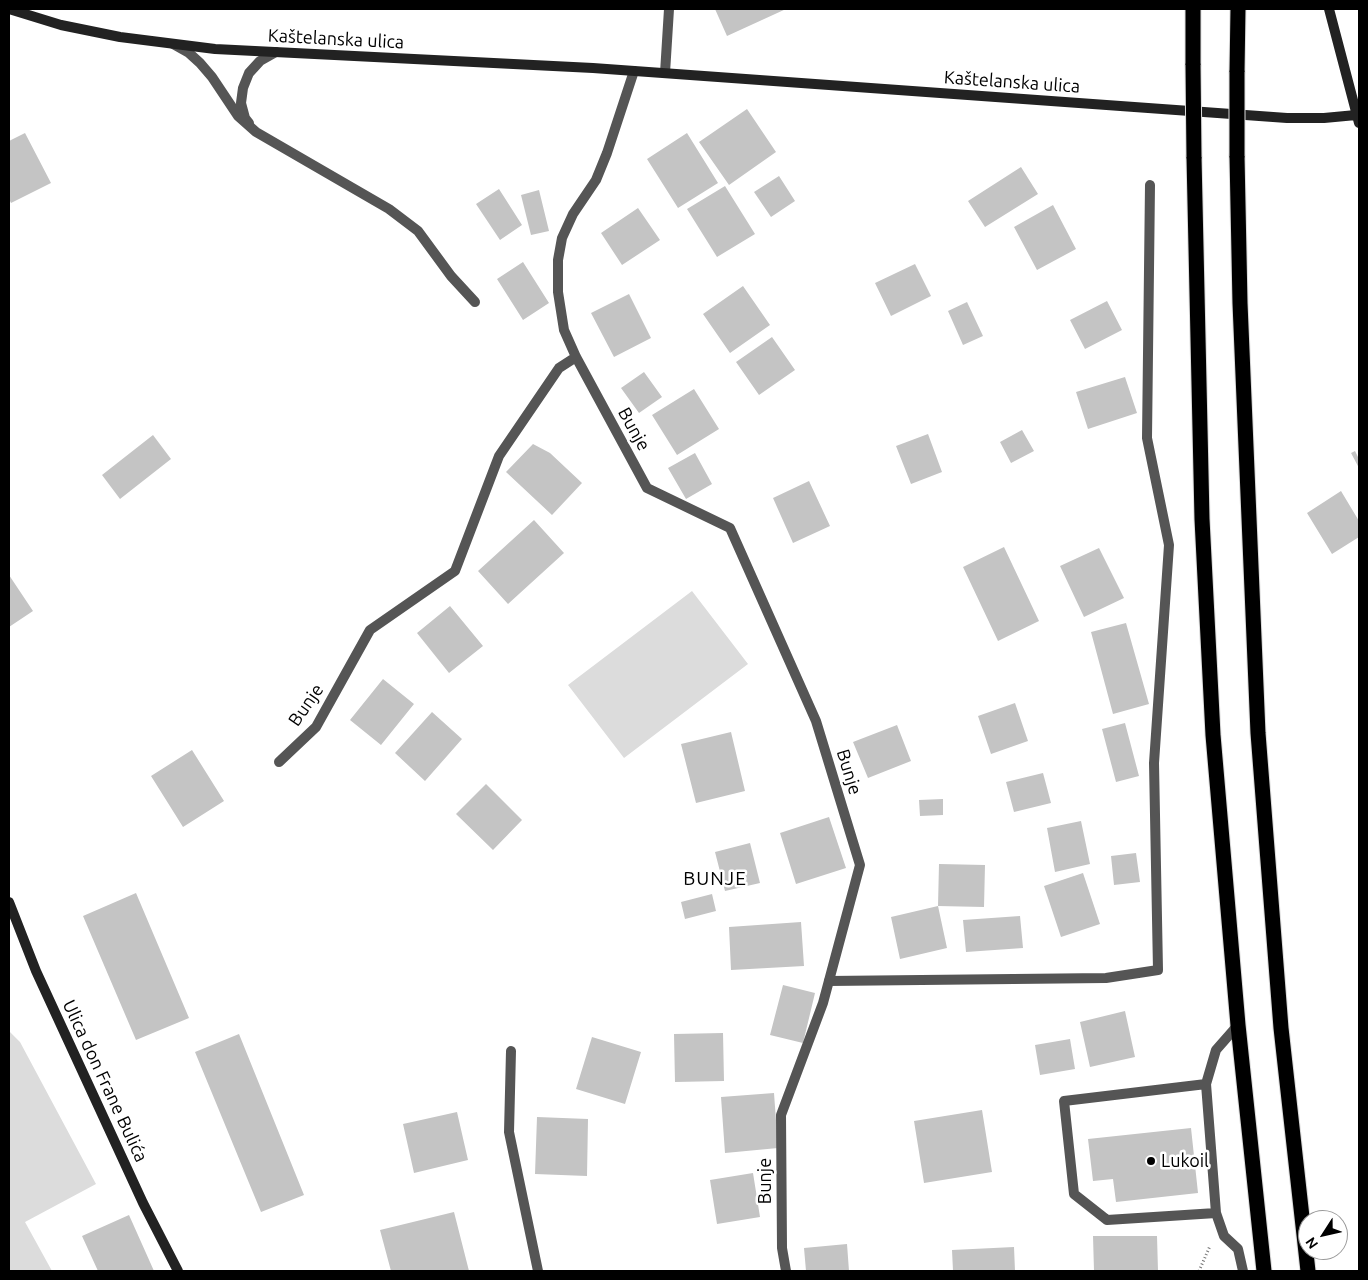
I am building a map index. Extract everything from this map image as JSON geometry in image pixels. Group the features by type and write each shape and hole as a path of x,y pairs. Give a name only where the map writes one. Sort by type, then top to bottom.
{"highway":[{"path":"1193,9 1194,157 1202,519 1213,735 1238,1025 1264,1271"},
{"path":"1238,9 1237,156 1240,303 1258,733 1281,1028 1308,1271"}],"street":[{"name":"Kaštelanska ulica","path":"9,9 61,25 120,37 215,49 634,71 1287,118 1358,119"},
{"path":"665,73 670,9"},
{"path":"1329,9 1358,119"},
{"path":"173,44 189,53 200,63 212,77 238,116 256,132 389,209 418,231 450,276 475,302"},
{"path":"256,132 245,118 241,103 243,88 249,73 260,61 276,52"},
{"name":"Bunje","path":"634,71 596,180 573,214 562,238 558,260 558,292 564,330 576,357 647,488 730,528 816,721 860,865 823,1003 781,1115 782,1248 786,1271"},
{"path":"829,981 1106,978 1158,970 1154,763 1169,545 1147,438 1150,185"},
{"name":"Bunje","path":"279,762 316,726 370,630 455,571 499,456 559,368 576,357"},
{"name":"Ulica don Frane Bulića","path":"9,902 40,980 143,1203 178,1271"},
{"path":"1238,1025 1216,1050 1206,1084 1216,1213 1224,1236 1238,1249 1243,1271"},
{"path":"511,1050 509,1132 538,1271"},
{"path":"1206,1084 1064,1101 1074,1194 1107,1220 1216,1213"}],"shaded area":[{"path":"692,591 748,664 624,758 568,685"},
{"path":"9,1031 20,1042 96,1184 25,1222 52,1271 9,1271"}],"building":[{"path":"715,9 786,9 727,36"},
{"path":"747,109 776,152 729,185 699,142"},
{"path":"25,133 51,183 11,203 9,199 9,141"},
{"path":"687,133 718,183 678,208 647,159"},
{"path":"1021,167 1038,194 985,227 968,201"},
{"path":"779,176 795,201 771,217 754,192"},
{"path":"725,186 755,234 717,257 687,209"},
{"path":"499,189 522,225 500,240 476,204"},
{"path":"539,190 549,231 531,235 521,195"},
{"path":"1053,205 1076,249 1037,270 1014,227"},
{"path":"638,208 660,240 622,265 601,233"},
{"path":"523,262 549,303 523,320 497,279"},
{"path":"915,264 931,296 891,316 875,283"},
{"path":"743,286 770,325 730,353 703,314"},
{"path":"629,294 651,338 614,357 591,313"},
{"path":"1107,301 1122,330 1085,349 1070,320"},
{"path":"967,302 983,336 963,345 948,311"},
{"path":"772,337 795,370 759,395 736,362"},
{"path":"644,372 662,397 639,413 621,388"},
{"path":"1125,377 1137,413 1088,429 1076,392"},
{"path":"694,389 719,429 677,455 652,415"},
{"path":"1022,430 1034,451 1011,463 1000,442"},
{"path":"928,434 942,472 911,484 896,446"},
{"path":"153,435 171,459 120,499 102,475"},
{"path":"533,444 550,453 582,483 552,515 506,472"},
{"path":"1355,451 1359,459 1359,468 1351,453"},
{"path":"695,453 712,484 686,499 668,468"},
{"path":"809,481 830,526 793,543 773,498"},
{"path":"1341,491 1359,521 1359,537 1332,554 1307,513"},
{"path":"534,520 564,553 508,604 478,571"},
{"path":"1004,547 1039,621 998,641 963,567"},
{"path":"1099,548 1124,598 1084,617 1060,566"},
{"path":"9,575 33,611 9,627"},
{"path":"450,606 483,646 449,673 417,633"},
{"path":"1126,623 1149,704 1113,714 1091,632"},
{"path":"383,679 414,704 381,745 350,720"},
{"path":"1015,703 1028,741 991,754 978,716"},
{"path":"432,712 462,739 425,781 395,753"},
{"path":"1125,723 1139,776 1116,782 1102,729"},
{"path":"897,725 911,761 868,778 853,742"},
{"path":"731,732 745,791 696,803 681,744"},
{"path":"192,750 224,801 183,827 151,776"},
{"path":"1043,773 1051,803 1014,812 1006,782"},
{"path":"486,784 522,820 493,850 456,814"},
{"path":"943,799 943,815 920,816 919,800"},
{"path":"829,817 846,868 796,884 780,833"},
{"path":"1081,821 1090,864 1055,872 1047,828"},
{"path":"750,843 760,883 725,891 715,852"},
{"path":"1136,853 1140,882 1114,885 1111,856"},
{"path":"939,864 985,865 984,907 938,906"},
{"path":"1083,873 1100,924 1061,937 1044,886"},
{"path":"136,893 189,1018 136,1040 83,916"},
{"path":"712,894 716,911 685,919 681,902"},
{"path":"938,906 947,948 900,959 891,917"},
{"path":"1020,916 1023,948 966,952 963,920"},
{"path":"801,922 804,966 731,970 729,927"},
{"path":"783,985 815,993 803,1043 770,1035"},
{"path":"1125,1011 1135,1057 1090,1067 1080,1022"},
{"path":"723,1033 724,1081 675,1082 674,1034"},
{"path":"239,1034 304,1195 261,1212 195,1052"},
{"path":"592,1037 641,1052 625,1104 576,1089"},
{"path":"1070,1039 1075,1069 1040,1075 1035,1045"},
{"path":"774,1093 778,1148 725,1153 721,1097"},
{"path":"982,1110 992,1172 924,1183 914,1121"},
{"path":"457,1112 468,1160 414,1173 403,1124"},
{"path":"537,1117 588,1119 587,1176 535,1174"},
{"path":"1191,1128 1198,1193 1116,1202 1113,1179 1093,1181 1088,1139"},
{"path":"753,1173 760,1217 717,1224 710,1180"},
{"path":"454,1212 469,1271 391,1271 380,1230"},
{"path":"129,1215 154,1271 98,1271 82,1236"},
{"path":"1093,1236 1157,1236 1158,1271 1094,1271"},
{"path":"847,1244 849,1271 806,1271 804,1248"},
{"path":"1014,1247 1015,1271 953,1271 952,1250"}],"place":[{"name":"Lukoil","path":"1151,1161"}],"district":[{"name":"BUNJE","path":"715,879"}]}
